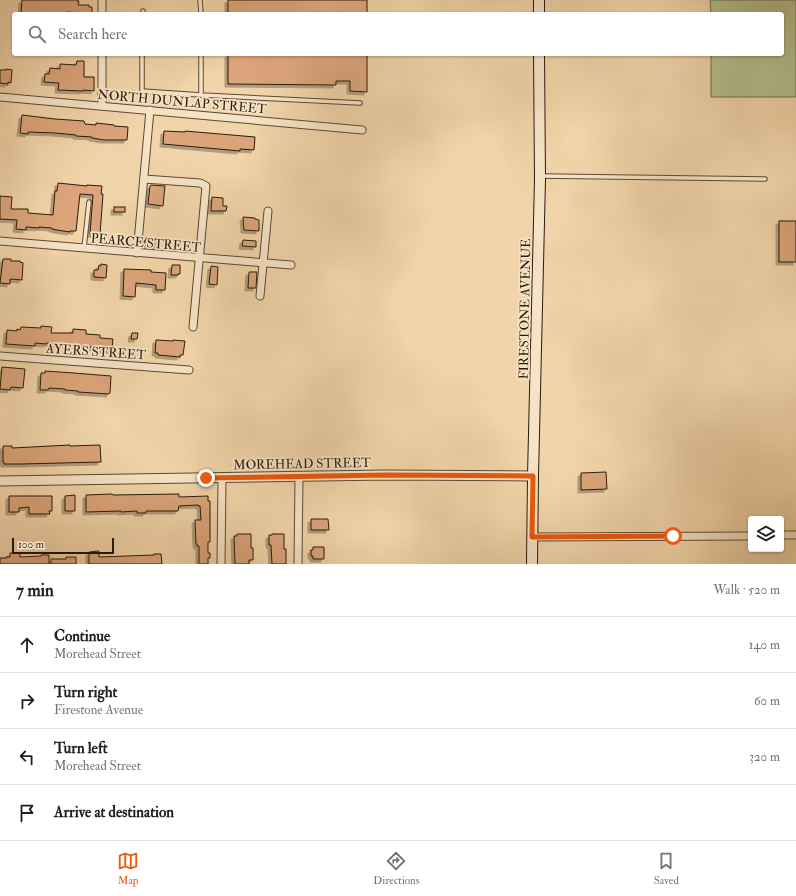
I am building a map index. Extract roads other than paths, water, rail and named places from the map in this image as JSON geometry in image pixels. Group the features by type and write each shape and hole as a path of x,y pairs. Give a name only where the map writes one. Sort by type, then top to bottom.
{"main road":[{"path":"539,0 539,12"},
{"name":"FIRESTONE AVENUE","path":"532,564 540,176 539,56"}],"street":[{"path":"102,0 102,12"},
{"path":"102,56 102,106"},
{"name":"NORTH DUNLAP STREET","path":"0,97 362,130"},
{"path":"137,253 150,110"},
{"path":"144,179 200,183 206,186 193,327"},
{"path":"260,296 268,211"},
{"name":"PEARCE STREET","path":"0,241 291,265"},
{"name":"AYERS STREET","path":"0,356 189,370"},
{"name":"MOREHEAD STREET","path":"0,481 386,475 533,476"},
{"path":"298,564 299,477"},
{"path":"221,564 222,478"},
{"path":"784,536 796,535"},
{"path":"532,537 748,536"}],"lane":[{"path":"200,0 201,12"},
{"path":"142,56 142,91 360,104"},
{"path":"201,56 201,95"},
{"path":"540,176 765,180"},
{"path":"84,249 89,202"}]}
